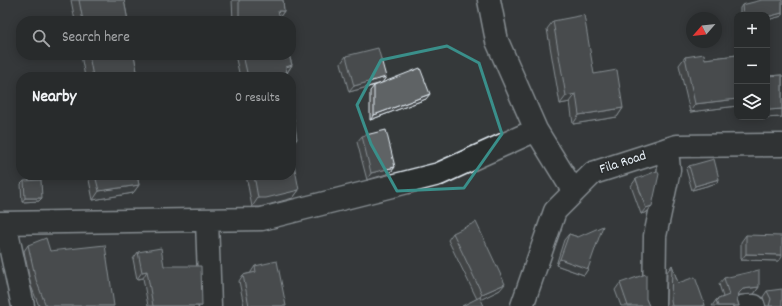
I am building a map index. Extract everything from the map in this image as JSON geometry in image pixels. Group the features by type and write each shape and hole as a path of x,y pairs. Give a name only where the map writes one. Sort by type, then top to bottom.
{"street":[{"path":"489,0 497,41 536,130 574,192"},
{"path":"23,306 2,223 262,219 438,174 536,130"},
{"name":"Fila Road","path":"522,306 555,211 593,173 677,146 782,145"},
{"path":"654,306 655,236 669,170 667,149"},
{"path":"207,220 210,306"},
{"path":"745,306 754,306"}],"highlighted area":[{"path":"447,46 479,63 502,134 464,188 397,191 371,144 357,105 381,60"}],"building":[{"path":"79,0 124,0 127,16 82,16"},
{"path":"239,0 283,0 284,11 278,11 280,16 239,16"},
{"path":"762,0 782,0 782,13 770,16 770,12 743,12 742,5"},
{"path":"584,15 594,74 617,70 623,108 579,115 576,94 566,96 553,21"},
{"path":"378,48 386,77 354,86 346,56"},
{"path":"704,54 705,59 734,55 734,99 695,104 685,57"},
{"path":"90,60 135,60 137,72 92,72"},
{"path":"244,60 290,60 292,65 286,67 286,72 247,72"},
{"path":"420,68 430,94 374,115 374,86"},
{"path":"782,75 782,109 770,110 770,76"},
{"path":"386,130 395,167 371,173 362,136"},
{"path":"714,159 719,179 695,186 689,166"},
{"path":"657,171 659,174 652,206 646,208 636,179"},
{"path":"296,174 299,190 266,198 258,198 255,180 296,180"},
{"path":"41,180 42,198 25,198 24,181"},
{"path":"96,180 138,180 139,185 99,191"},
{"path":"476,222 505,284 482,294 453,233"},
{"path":"603,226 588,269 560,259 569,234 578,237"},
{"path":"746,235 782,236 782,255 746,254"},
{"path":"46,238 50,251 105,245 114,306 46,306 36,280 28,245"},
{"path":"161,248 164,266 201,266 202,306 153,306 147,271 142,272 138,252"},
{"path":"277,261 286,306 249,306 243,275 256,272 255,266"},
{"path":"672,265 678,283 695,277 705,305 672,306"},
{"path":"759,270 759,287 743,289 739,293 737,299 739,306 718,306 716,300 729,295 724,278"},
{"path":"646,274 646,299 649,306 628,306 620,283"},
{"path":"782,289 782,306 769,306 771,299 767,291"},
{"path":"480,297 484,306 462,306"}]}
